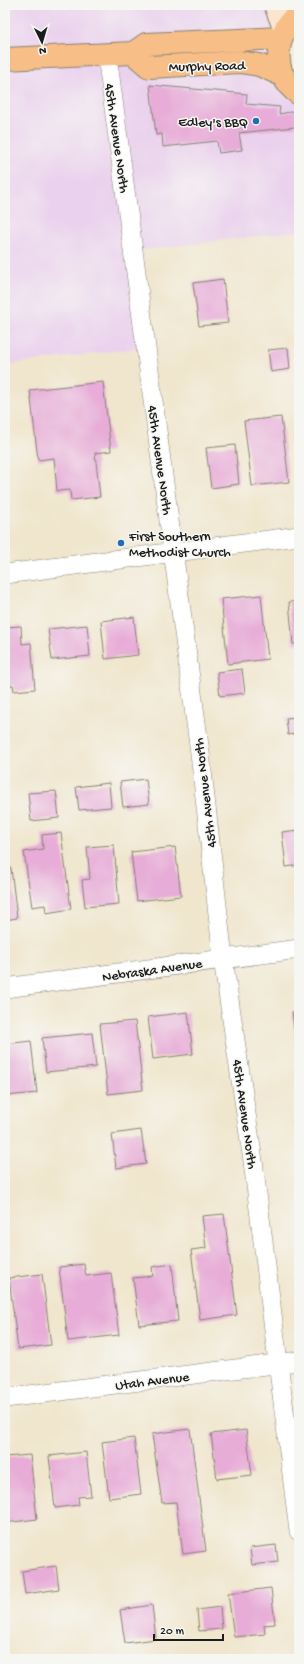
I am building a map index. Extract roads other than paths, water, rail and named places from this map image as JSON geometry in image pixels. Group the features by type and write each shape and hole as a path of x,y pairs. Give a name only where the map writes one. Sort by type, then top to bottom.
{"main road":[{"path":"299,13 287,24 278,52 280,67 286,81 299,94"},
{"name":"Murphy Road","path":"5,59 133,53 146,44 283,34"},
{"name":"Murphy Road","path":"133,53 149,67 240,62 259,65 284,76"}],"street":[{"path":"275,5 283,34"},
{"name":"45th Avenue North","path":"107,55 174,552 200,754 223,959 253,1161 299,1531"},
{"path":"5,574 299,536"},
{"name":"Nebraska Avenue","path":"5,988 299,949"},
{"name":"Utah Avenue","path":"5,1398 299,1361"}],"place":[{"name":"Edley's BBQ","path":"256,121"},
{"name":"First Southern Methodist Church","path":"121,543"}]}
